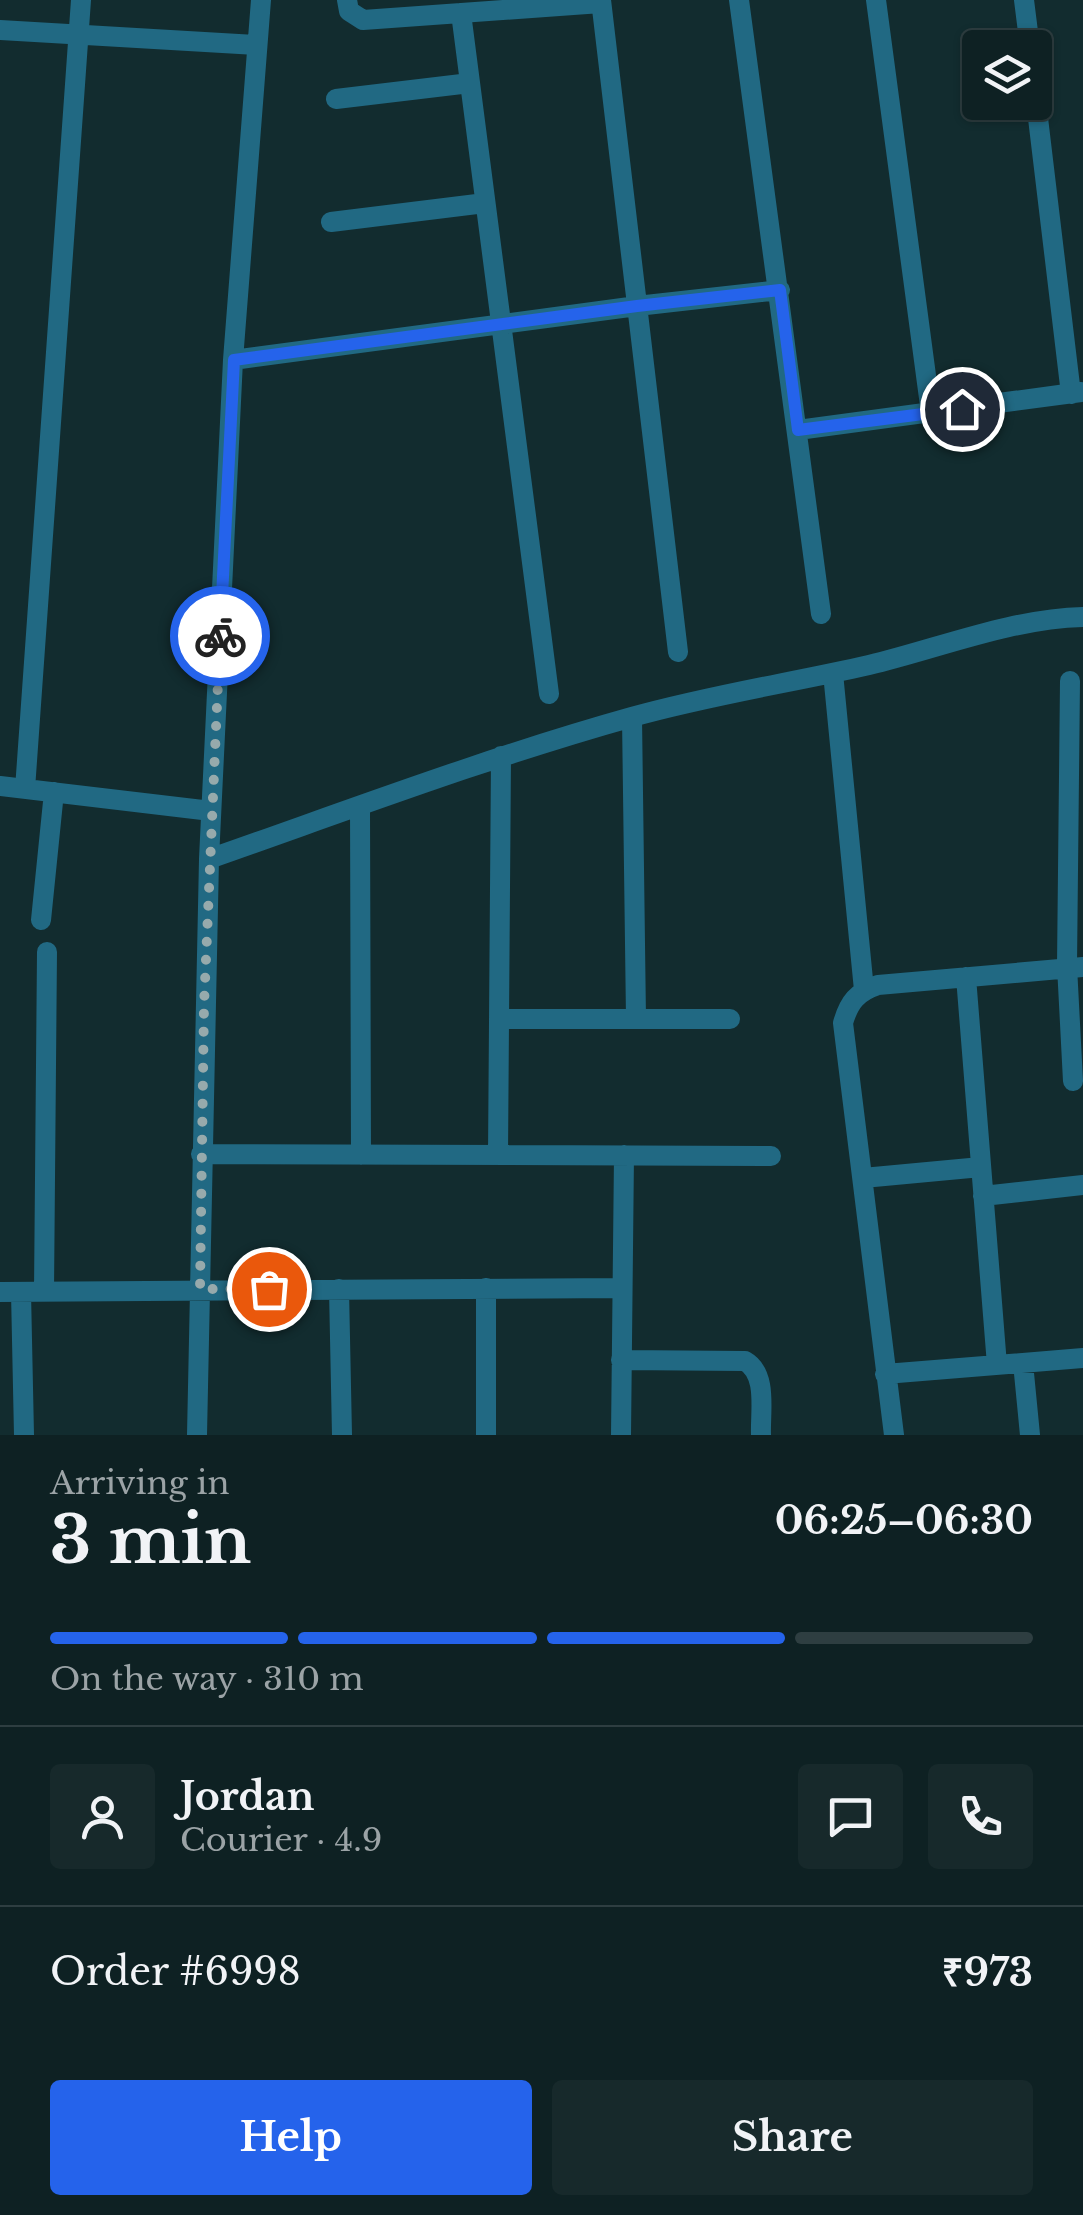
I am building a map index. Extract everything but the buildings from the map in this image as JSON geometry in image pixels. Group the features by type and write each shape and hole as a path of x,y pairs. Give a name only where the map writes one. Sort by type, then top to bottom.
{"street":[{"path":"25,788 81,0"},
{"path":"197,1435 211,811 234,360 261,0"},
{"path":"347,0 349,11 363,20 461,13 502,5 601,1 678,652"},
{"path":"739,0 821,614"},
{"path":"876,0 931,413"},
{"path":"1024,0 1028,30"},
{"path":"461,13 548,694"},
{"path":"0,30 257,45"},
{"path":"336,99 470,82"},
{"path":"798,430 1077,393 1039,120"},
{"path":"332,222 485,204"},
{"path":"234,360 780,290"},
{"path":"209,860 501,756 632,717 706,697 928,651 1016,625 1083,617"},
{"path":"833,673 864,990"},
{"path":"1070,681 1073,1081"},
{"path":"632,717 636,1019"},
{"path":"498,1155 501,756"},
{"path":"0,786 211,811"},
{"path":"41,920 54,792"},
{"path":"360,806 361,1154"},
{"path":"44,1292 47,952"},
{"path":"894,1435 843,1023 853,999 864,990 1075,967"},
{"path":"966,977 998,1365"},
{"path":"499,1019 730,1019"},
{"path":"201,1154 772,1156"},
{"path":"621,1435 624,1155"},
{"path":"863,1178 981,1167"},
{"path":"983,1196 1082,1185 1083,1198"},
{"path":"486,1288 486,1435"},
{"path":"24,1435 11,1292 621,1288"},
{"path":"338,1289 342,1435"},
{"path":"885,1374 1083,1358"},
{"path":"621,1360 752,1364 760,1381 760,1435"},
{"path":"1023,1363 1030,1435"}],"way so far":[{"path":"220,636 204,1005 200,1289 269,1289"}],"route":[{"path":"220,636 234,360 780,290 798,430 962,409"}]}
